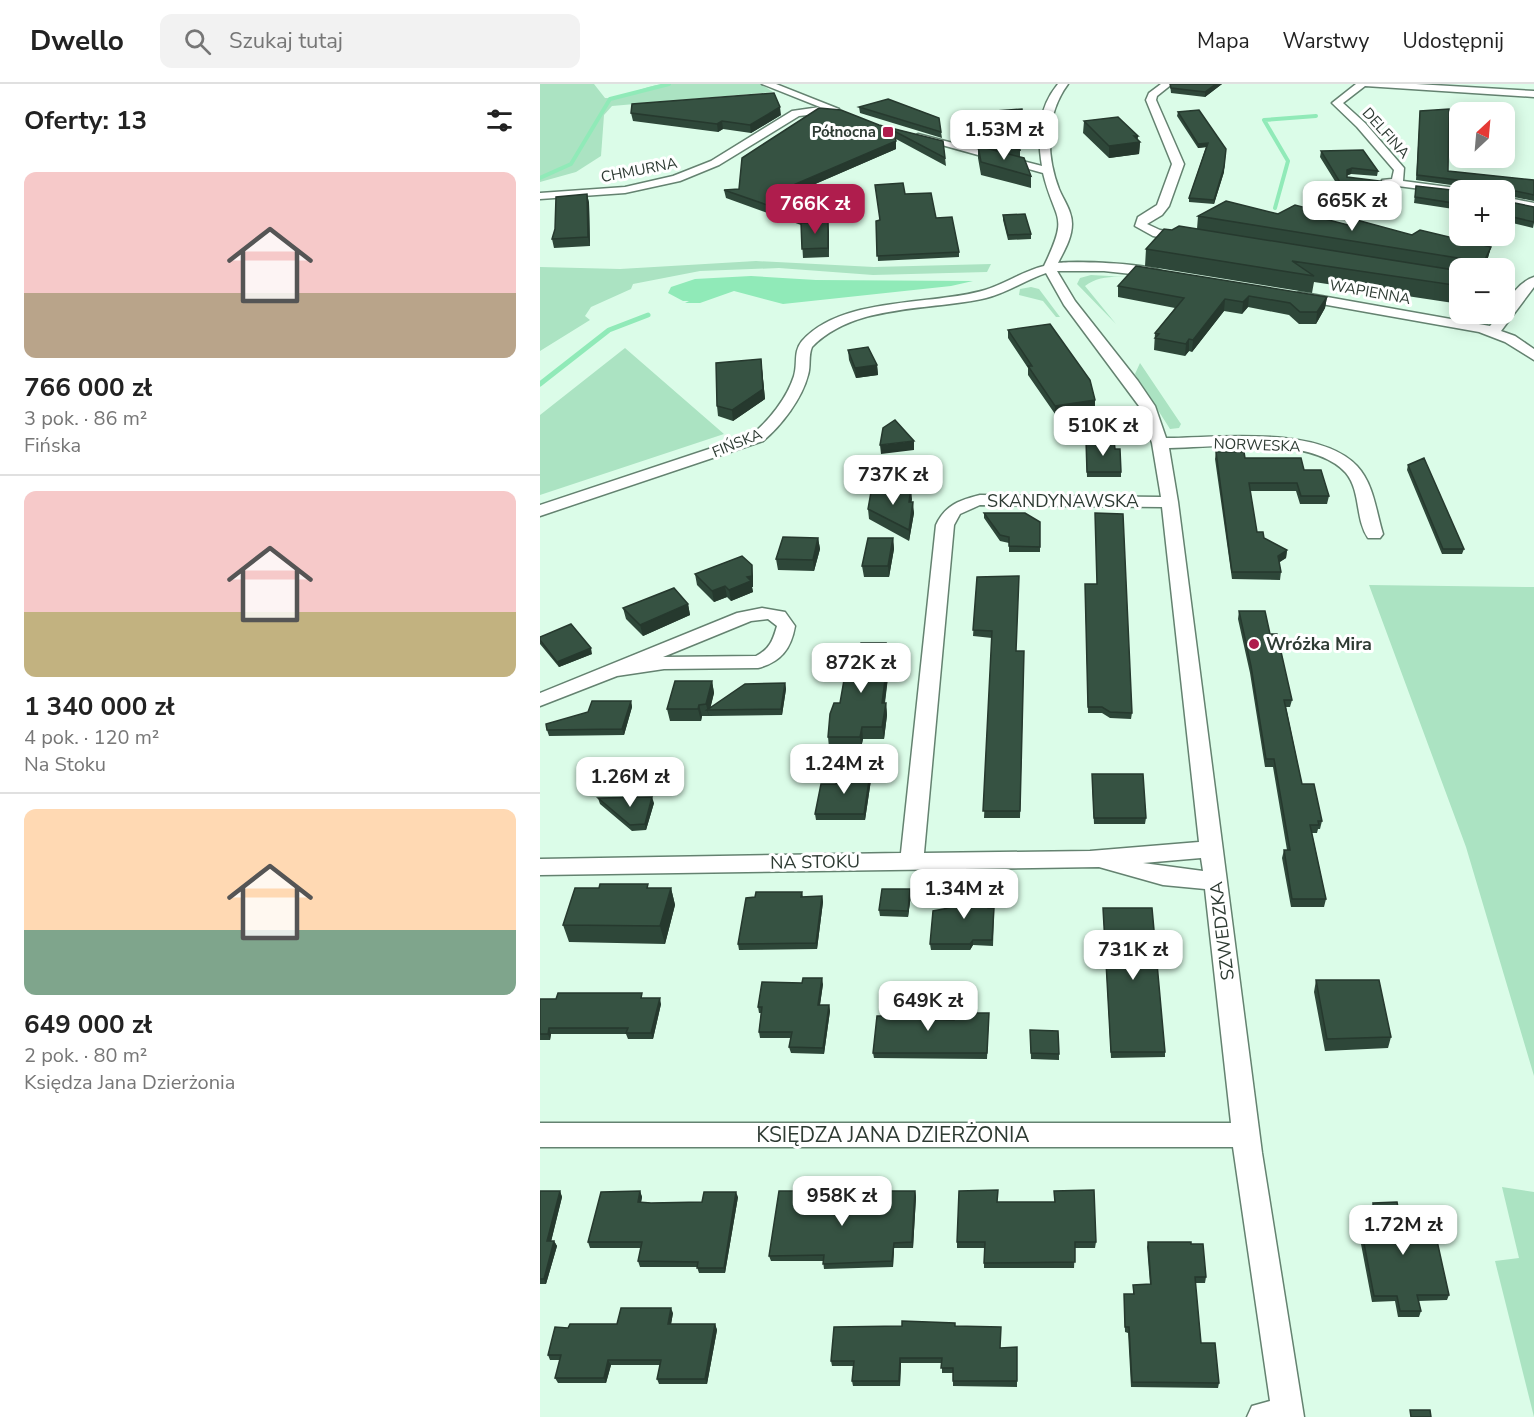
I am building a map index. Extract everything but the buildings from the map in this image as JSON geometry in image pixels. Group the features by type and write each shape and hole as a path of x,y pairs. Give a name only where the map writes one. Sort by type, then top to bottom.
{"street":[{"name":"CHMURNA","path":"540,196 625,190 676,179 715,163 796,113 838,111 767,84"},
{"path":"1049,268 1064,233 1066,222 1051,181 1044,127 1054,96 1063,84"},
{"path":"1167,84 1152,95 1151,100 1178,164 1163,206 1158,212 1143,220 1141,226 1157,233 1199,240"},
{"name":"DELFINA","path":"1362,84 1337,103 1361,125 1400,170 1397,183"},
{"path":"1367,84 1534,94"},
{"path":"904,134 1050,171"},
{"name":"DELFINA","path":"1374,181 1449,190"},
{"path":"1515,203 1534,207"},
{"path":"1049,268 1116,269 1170,275"},
{"path":"1049,268 1069,302 1140,395 1160,443"},
{"name":"FIŃSKA","path":"540,511 757,438 772,426 801,376 802,352 807,343 827,327 862,316 985,295 1049,268"},
{"path":"1493,331 1510,310 1521,291 1534,281"},
{"path":"1515,290 1521,291"},
{"name":"WAPIENNA","path":"1286,294 1493,331 1518,343 1534,356"},
{"name":"SZWEDZKA","path":"1160,443 1170,502 1246,1135 1288,1417"},
{"name":"NORWESKA","path":"1160,443 1281,443 1305,446 1327,453 1344,462 1357,478 1374,534"},
{"name":"SKANDYNAWSKA","path":"912,860 943,544 948,515 964,504 980,500 1170,502"},
{"path":"540,700 619,670 725,624 759,613 773,613 783,618 786,626 777,652 769,659 758,662 664,663 619,670"},
{"name":"NA STOKU","path":"540,867 1090,859 1212,849"},
{"name":"NA STOKU","path":"1090,859 1163,876 1216,881"},
{"name":"KSIĘDZA JANA DZIERŻONIA","path":"540,1135 1246,1135"},
{"path":"1263,1417 1288,1417"}],"shaded area":[{"path":"540,84 594,84 605,98 620,97 663,84 761,84 773,92 612,106 604,115 601,156 576,172 540,182"},
{"path":"756,261 874,267 991,264 987,272 873,275 779,268 700,271 633,284 631,289 591,307 585,316 590,320 540,351 540,267 620,269"},
{"path":"1091,275 1121,277 1098,279 1085,286 1116,324 1077,284 1080,278"},
{"path":"751,276 816,280 973,281 951,286 783,304 734,291 700,303 685,303 689,301 683,301 668,293 671,287 695,279"},
{"path":"1031,287 1039,289 1060,317 1056,317 1043,301 1019,295 1020,289"},
{"path":"625,348 724,434 540,495 540,415"},
{"path":"1140,363 1181,424 1179,428 1170,429 1135,374"},
{"path":"1369,585 1534,587 1534,1076 1466,847"},
{"path":"1502,1187 1534,1192 1534,1417 1495,1261 1519,1258"}],"waterway":[{"path":"540,178 571,164 610,99 669,84"},
{"path":"1275,208 1288,161 1264,120 1316,116"},
{"path":"540,384 609,330 648,315"}],"place":[{"name":"Północna","path":"888,132"},
{"name":"Wróżka Mira","path":"1254,644"}]}
